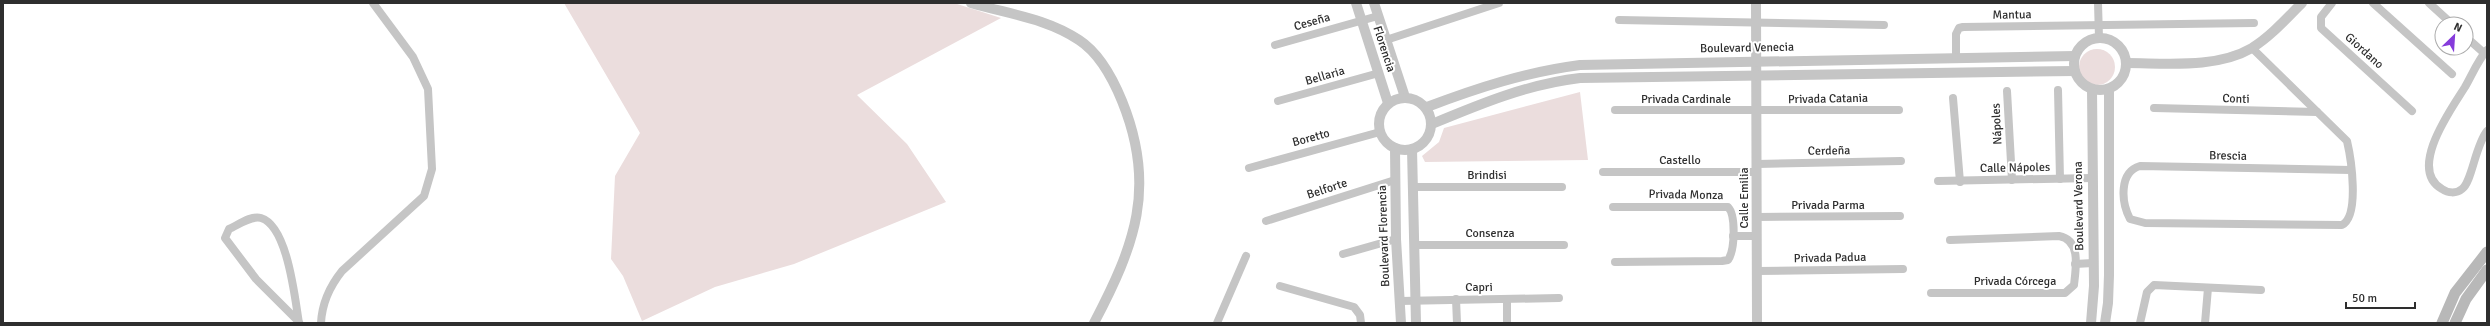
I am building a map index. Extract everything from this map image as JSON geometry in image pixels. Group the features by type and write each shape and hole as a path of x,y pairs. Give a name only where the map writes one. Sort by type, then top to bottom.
{"main road":[{"path":"2443,323 2456,293 2487,252"},
{"path":"2455,323 2466,299 2487,270"}],"street":[{"path":"321,323 326,298 332,284 342,271 424,196 432,169 428,89 413,57 373,3"},
{"path":"971,3 1044,22 1081,41 1106,70 1127,113 1139,166 1140,182 1136,223 1124,263 1094,323"},
{"name":"Florencia","path":"1356,3 1388,103"},
{"name":"Florencia","path":"1374,3 1405,97"},
{"path":"1386,40 1499,3"},
{"name":"Calle Emilia","path":"1756,3 1757,323"},
{"path":"2098,3 2099,38"},
{"path":"2126,63 2199,62 2234,55 2252,48 2274,31 2302,3"},
{"name":"Giordano","path":"2332,3 2321,17 2321,28 2412,112"},
{"path":"2373,3 2452,74"},
{"path":"2429,3 2443,16"},
{"name":"Ceseña","path":"1275,45 1378,16"},
{"path":"1619,20 1756,21 1884,25"},
{"name":"Mantua","path":"1956,59 1956,34 1959,28 1963,27 2254,23"},
{"path":"2099,38 2115,43 2121,48 2126,63 2124,74 2118,83 2109,89 2092,89 2082,83 2075,71 2075,56 2080,47 2088,40 2099,38"},
{"path":"2474,43 2486,52 2435,136 2432,146 2430,165 2432,176 2438,187 2447,192 2455,192 2463,189 2468,181 2475,152 2487,132"},
{"path":"2252,48 2346,141 2351,170"},
{"name":"Boulevard Venecia","path":"1427,107 1488,84 1544,70 1573,66 1756,60 1956,59 2075,56"},
{"path":"1432,124 1495,98 1548,82 1610,76 2075,71"},
{"name":"Bellaria","path":"1278,101 1379,73"},
{"name":"Boulevard Verona","path":"2091,323 2094,286 2092,89"},
{"path":"2104,323 2108,303 2109,275 2109,89"},
{"path":"2058,90 2060,179"},
{"name":"Nápoles","path":"2007,91 2012,180"},
{"path":"1405,97 1414,99 1427,107 1432,124 1426,140 1412,149 1396,148 1388,143 1380,132 1379,119 1388,103 1405,97"},
{"path":"1953,98 1960,182"},
{"name":"Conti","path":"2154,108 2317,112"},
{"name":"Privada Cardinale","path":"1615,110 1757,111"},
{"name":"Privada Catania","path":"1757,111 1899,110"},
{"name":"Boretto","path":"1249,168 1380,132"},
{"name":"Boulevard Florencia","path":"1396,148 1396,239 1401,323"},
{"path":"1412,149 1416,323"},
{"name":"Cerdeña","path":"1757,168 1901,161"},
{"name":"Brescia","path":"2140,166 2351,170 2351,214 2346,223 2342,225 2141,222 2130,219 2126,212 2124,194 2128,173 2140,166"},
{"name":"Castello","path":"1603,172 1757,168"},
{"name":"Calle Nápoles","path":"1938,181 1960,182 2092,178"},
{"name":"Belforte","path":"1266,221 1395,180"},
{"name":"Brindisi","path":"1413,187 1562,187"},
{"path":"2108,195 2124,194"},
{"name":"Privada Monza","path":"1613,207 1728,207 1732,210 1733,236"},
{"name":"Privada Parma","path":"1757,217 1900,216"},
{"path":"256,218 262,218 271,226 285,253 296,299 299,322 242,263 225,238 229,229 256,218"},
{"path":"1615,262 1728,260 1733,236 1757,236"},
{"name":"Privada Córcega","path":"1931,293 2065,293 2074,285 2075,264 2073,244 2071,240 2063,237 1950,240"},
{"path":"1343,254 1396,239"},
{"name":"Consenza","path":"1415,245 1564,245"},
{"path":"1217,323 1246,256"},
{"path":"2075,264 2093,263"},
{"name":"Privada Padua","path":"1757,271 1903,269"},
{"path":"2140,323 2147,292 2154,285 2261,290"},
{"path":"1280,286 1354,307 1360,315 1361,323"},
{"path":"2205,323 2208,288"},
{"name":"Capri","path":"1400,301 1559,298"},
{"path":"1456,299 1457,323"},
{"path":"1507,299 1507,323"}],"shaded area":[{"path":"564,3 954,3 1001,18 857,95 907,144 946,202 794,264 715,287 642,321 623,276 611,259 615,176 640,133"},
{"path":"2097,49 2107,52 2112,57 2115,67 2112,77 2107,82 2097,85 2087,82 2082,77 2079,67 2082,57 2087,52"},
{"path":"1580,92 1588,160 1425,162 1422,156 1439,142 1444,128"}]}
